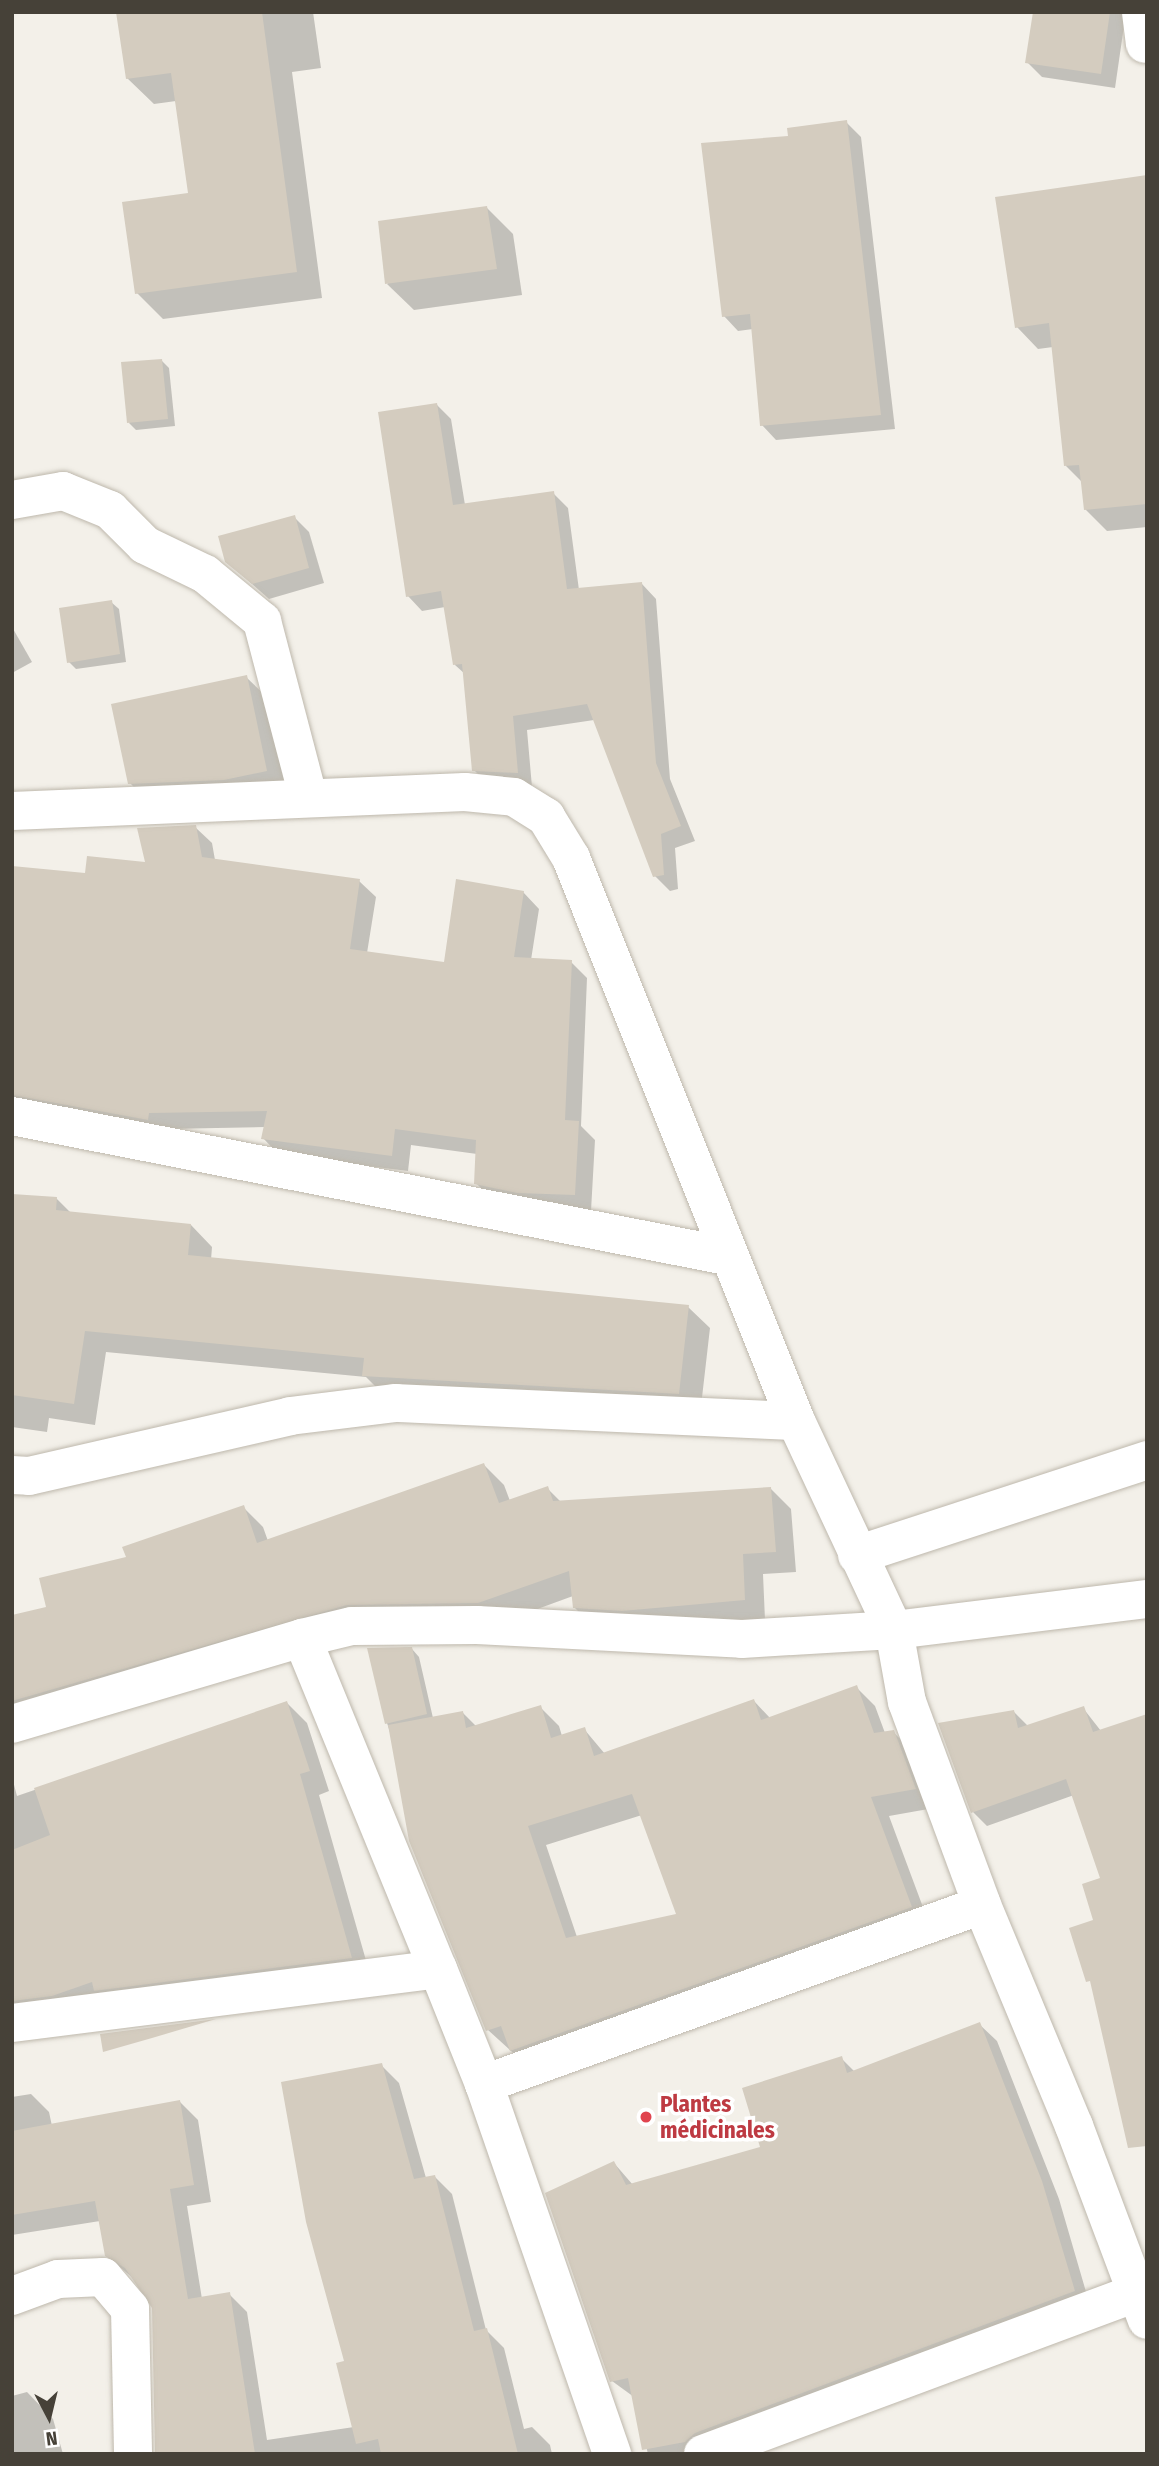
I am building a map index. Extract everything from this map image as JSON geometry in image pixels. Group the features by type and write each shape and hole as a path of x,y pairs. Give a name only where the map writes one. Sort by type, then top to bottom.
{"street":[{"path":"12,500 63,491 110,510 145,545 205,574 262,621 308,796"},
{"path":"12,811 308,796 465,792 514,797 546,817 571,858 727,1256 796,1421 894,1630 907,1702 982,1905 1074,2126 1142,2306 703,2454"},
{"path":"12,1116 727,1256"},
{"path":"12,1475 29,1476 290,1416 396,1403 796,1421"},
{"path":"857,1555 1147,1460"},
{"path":"12,1724 302,1638 352,1626 477,1625 742,1639 894,1630 1147,1599"},
{"path":"302,1638 484,2084 612,2454"},
{"path":"484,2084 982,1905"},
{"path":"12,2024 438,1969"},
{"path":"12,2296 58,2279 103,2277 130,2309 132,2454"}],"building":[{"path":"116,12 262,12 297,272 135,294 122,202 188,193 171,73 126,79"},
{"path":"1033,12 1110,12 1101,74 1025,63"},
{"path":"847,120 881,415 760,426 750,314 722,317 701,143 788,136 787,128"},
{"path":"1147,175 1147,504 1084,510 1079,465 1064,466 1049,323 1015,328 995,197"},
{"path":"487,206 497,269 385,284 378,221"},
{"path":"162,359 168,419 127,423 121,362"},
{"path":"437,403 453,505 554,491 567,589 642,582 656,763 681,826 661,834 664,875 653,877 587,704 513,716 518,773 472,771 462,664 453,665 441,591 406,597 378,412"},
{"path":"295,515 309,568 252,584 225,562 218,536"},
{"path":"112,600 120,654 67,663 59,608"},
{"path":"247,675 267,771 224,780 128,784 111,704"},
{"path":"196,825 202,857 360,879 350,949 444,962 456,879 524,891 514,957 572,960 565,1120 579,1121 575,1195 517,1193 474,1184 476,1140 395,1129 392,1156 261,1139 267,1111 149,1113 148,1120 12,1095 12,866 85,873 87,856 145,862 137,828"},
{"path":"12,1194 57,1197 56,1210 191,1224 188,1255 689,1305 679,1394 362,1376 364,1358 85,1331 74,1404 12,1395"},
{"path":"484,1463 499,1503 548,1486 553,1501 771,1487 776,1552 743,1554 745,1600 622,1611 573,1608 569,1571 478,1603 347,1605 12,1701 12,1615 46,1607 39,1578 126,1557 122,1547 244,1505 257,1543"},
{"path":"412,1647 427,1714 385,1724 367,1648"},
{"path":"857,1685 874,1733 894,1730 916,1789 871,1797 912,1907 510,2051 501,2026 486,2031 409,1841 388,1725 463,1711 466,1728 541,1705 551,1738 585,1727 594,1756 754,1699 761,1720","holes":["632,1794 676,1914 566,1938 528,1826"]},
{"path":"287,1701 310,1771 300,1774 352,1958 94,1991 92,1982 52,1996 12,2001 12,1850 50,1835 34,1788"},
{"path":"1084,1706 1093,1732 1147,1714 1147,2146 1128,2148 1090,1981 1086,1982 1069,1928 1093,1920 1082,1884 1100,1878 1066,1779 971,1813 938,1723 1014,1710 1018,1728"},
{"path":"216,2019 152,2038 103,2052 100,2034"},
{"path":"980,2022 1042,2181 1075,2291 695,2433 685,2442 642,2450 628,2378 610,2382 545,2193 614,2161 626,2185 760,2147 742,2088 842,2056 847,2073"},
{"path":"382,2063 414,2179 435,2175 474,2331 487,2328 518,2454 381,2454 378,2439 356,2444 336,2363 344,2361 306,2222 281,2082"},
{"path":"180,2100 194,2185 170,2189 188,2299 230,2292 255,2454 155,2454 152,2308 125,2268 105,2256 95,2201 12,2215 12,2131"}],"place":[{"name":"Plantes médicinales","path":"646,2117"}]}
